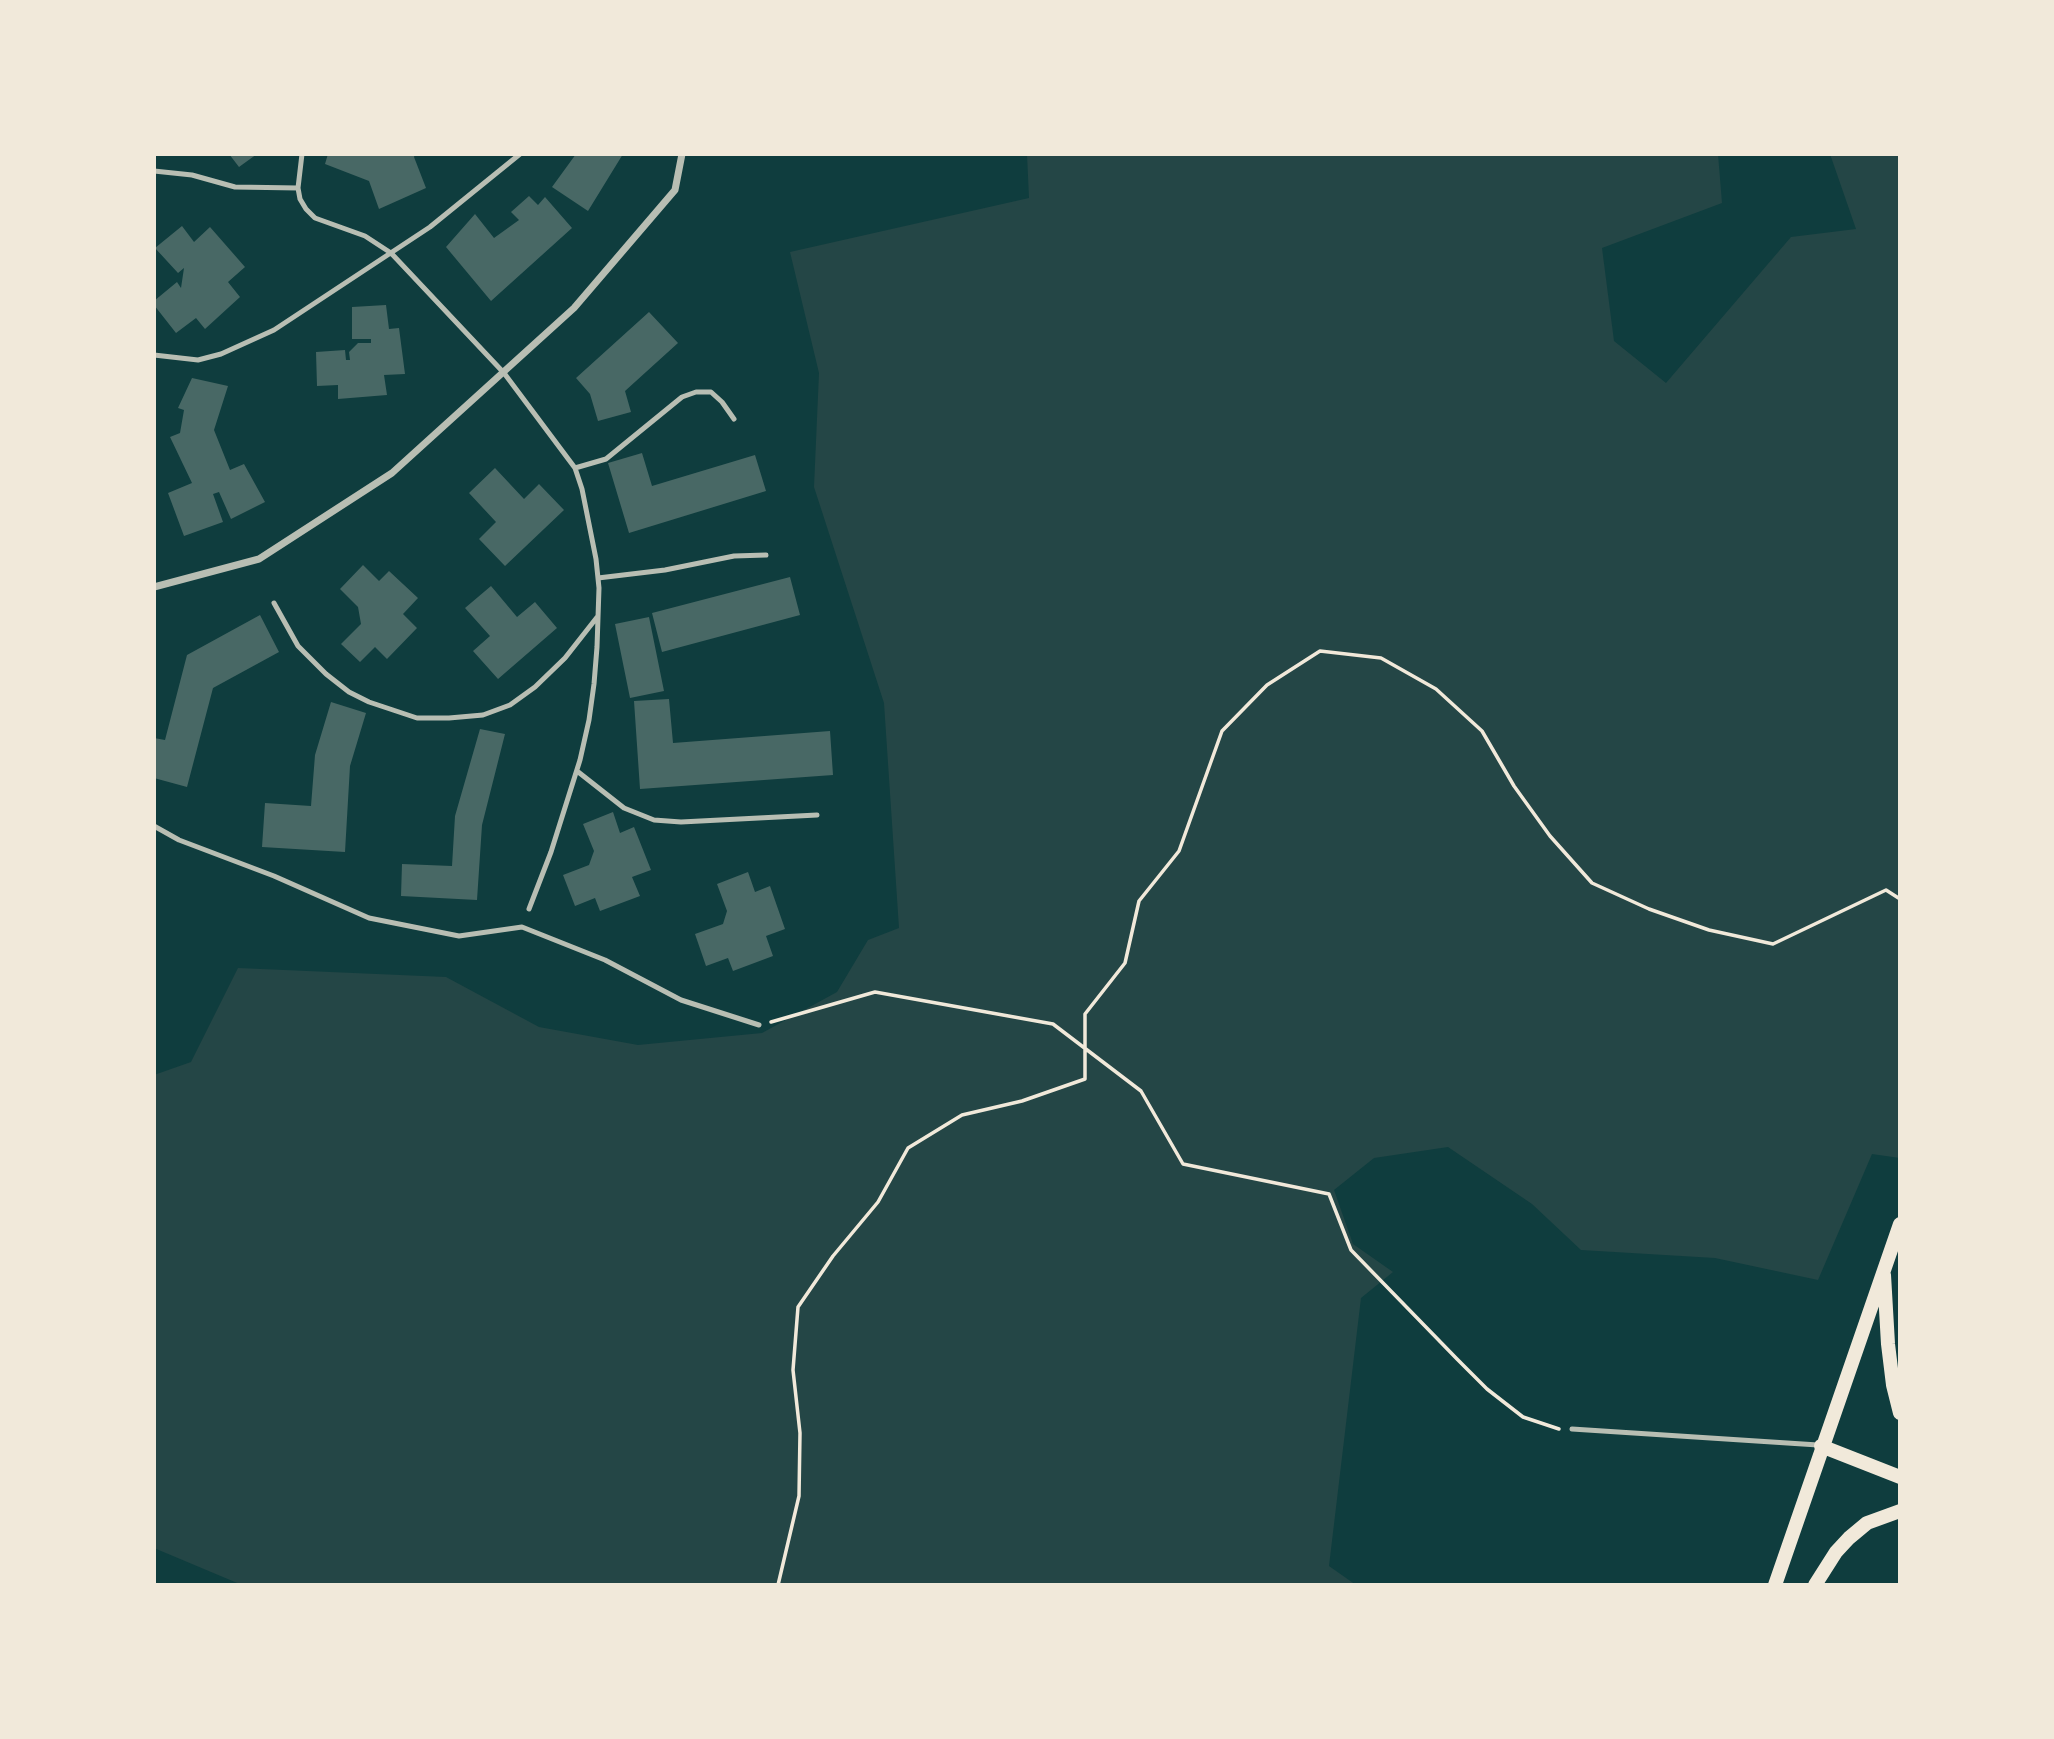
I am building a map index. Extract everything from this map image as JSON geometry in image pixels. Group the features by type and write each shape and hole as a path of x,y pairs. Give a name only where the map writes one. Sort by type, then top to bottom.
{"main road":[{"path":"1775,1585 1900,1224"},
{"path":"1884,1269 1888,1344 1900,1413"},
{"path":"1821,1446 1900,1477"},
{"path":"1815,1585 1836,1552 1849,1538 1867,1523 1900,1511"}],"street":[{"path":"154,587 260,559 392,473 574,308 675,190 682,154"}],"lane":[{"path":"302,154 298,188 300,199 315,218 365,236 391,253 504,373 575,468 591,527 598,578 597,648 589,720 577,771 529,909"},
{"path":"154,355 198,360 221,354 274,330 430,227 520,154"},
{"path":"154,171 192,175 235,187 298,188"},
{"path":"575,468 606,459 682,397 711,392 734,419"},
{"path":"598,578 665,570 734,556 766,555"},
{"path":"274,603 298,646 326,674 349,692 369,702 417,718 483,715 510,705 535,687 565,658 598,616"},
{"path":"577,771 624,808 654,820 681,822 817,815"},
{"path":"154,826 179,840 274,876 369,918 458,936 522,927 605,960 681,1000 759,1025"},
{"path":"1572,1430 1821,1446"}],"path":[{"path":"778,1585 799,1496 800,1433 793,1370 798,1307 833,1256 878,1202 908,1148 962,1115 1022,1101 1085,1079 1086,1014 1125,963 1139,901 1179,852 1222,731 1267,685 1320,652 1381,658 1436,689 1482,732 1521,796 1550,836 1592,883 1649,909 1709,930 1773,944 1886,890 1900,899"},
{"path":"759,1025 874,992 1053,1024 1141,1091 1183,1164 1329,1194 1351,1250 1487,1389 1522,1418 1553,1428 1572,1430"}],"shaded area":[{"path":"1027,154 1718,154 1722,203 1602,248 1614,341 1666,383 1791,237 1856,229 1830,154 1900,154 1900,1158 1872,1154 1818,1280 1715,1258 1581,1250 1532,1204 1448,1147 1374,1158 1334,1190 1353,1244 1393,1272 1361,1298 1329,1566 1356,1585 242,1585 154,1548 154,1075 191,1062 238,968 446,977 539,1027 638,1045 762,1033 837,992 868,940 899,928 884,703 814,487 819,373 790,252 1029,198"}],"building":[{"path":"229,154 257,154 239,167"},
{"path":"328,154 415,154 426,188 379,209 369,181 325,164"},
{"path":"576,154 623,154 588,211 552,187"},
{"path":"529,196 538,205 545,197 572,228 491,301 446,247 475,214 494,238 519,220 511,212"},
{"path":"182,226 194,242 210,227 245,267 228,282 240,297 205,329 196,318 176,333 154,305 154,301 177,282 181,288 184,268 178,273 155,248"},
{"path":"386,305 389,329 399,328 405,374 384,375 387,395 338,399 338,385 317,386 316,352 345,350 346,360 350,360 349,352 358,343 371,343 371,339 352,339 352,307"},
{"path":"649,312 678,343 625,391 631,412 598,421 590,394 576,378"},
{"path":"192,378 228,386 214,430 230,470 244,464 265,502 231,519 219,492 213,494 223,522 184,536 168,493 192,483 170,437 180,433 184,410 178,408"},
{"path":"642,453 652,486 755,455 766,491 629,533 608,463"},
{"path":"495,468 524,499 539,484 564,510 505,566 479,539 496,522 469,493"},
{"path":"363,565 379,581 389,571 418,598 403,614 417,628 387,659 375,647 360,662 341,644 361,624 358,607 340,589"},
{"path":"790,577 800,615 662,652 652,613"},
{"path":"491,586 517,617 535,602 557,628 498,679 473,651 490,636 465,608"},
{"path":"260,615 279,652 213,688 187,787 154,778 154,738 165,740 187,655"},
{"path":"649,617 664,691 630,698 615,624"},
{"path":"669,699 673,743 830,731 833,775 640,789 634,701"},
{"path":"331,702 366,713 350,766 345,852 262,847 265,803 311,806 315,755"},
{"path":"480,729 505,734 482,825 477,900 401,896 402,864 452,866 455,816"},
{"path":"613,812 620,833 634,827 651,870 632,877 640,896 600,911 595,898 575,906 563,875 589,865 594,851 583,824"},
{"path":"748,872 755,892 770,886 785,929 766,936 773,956 733,971 728,958 706,966 695,934 723,924 727,911 717,884"}]}
